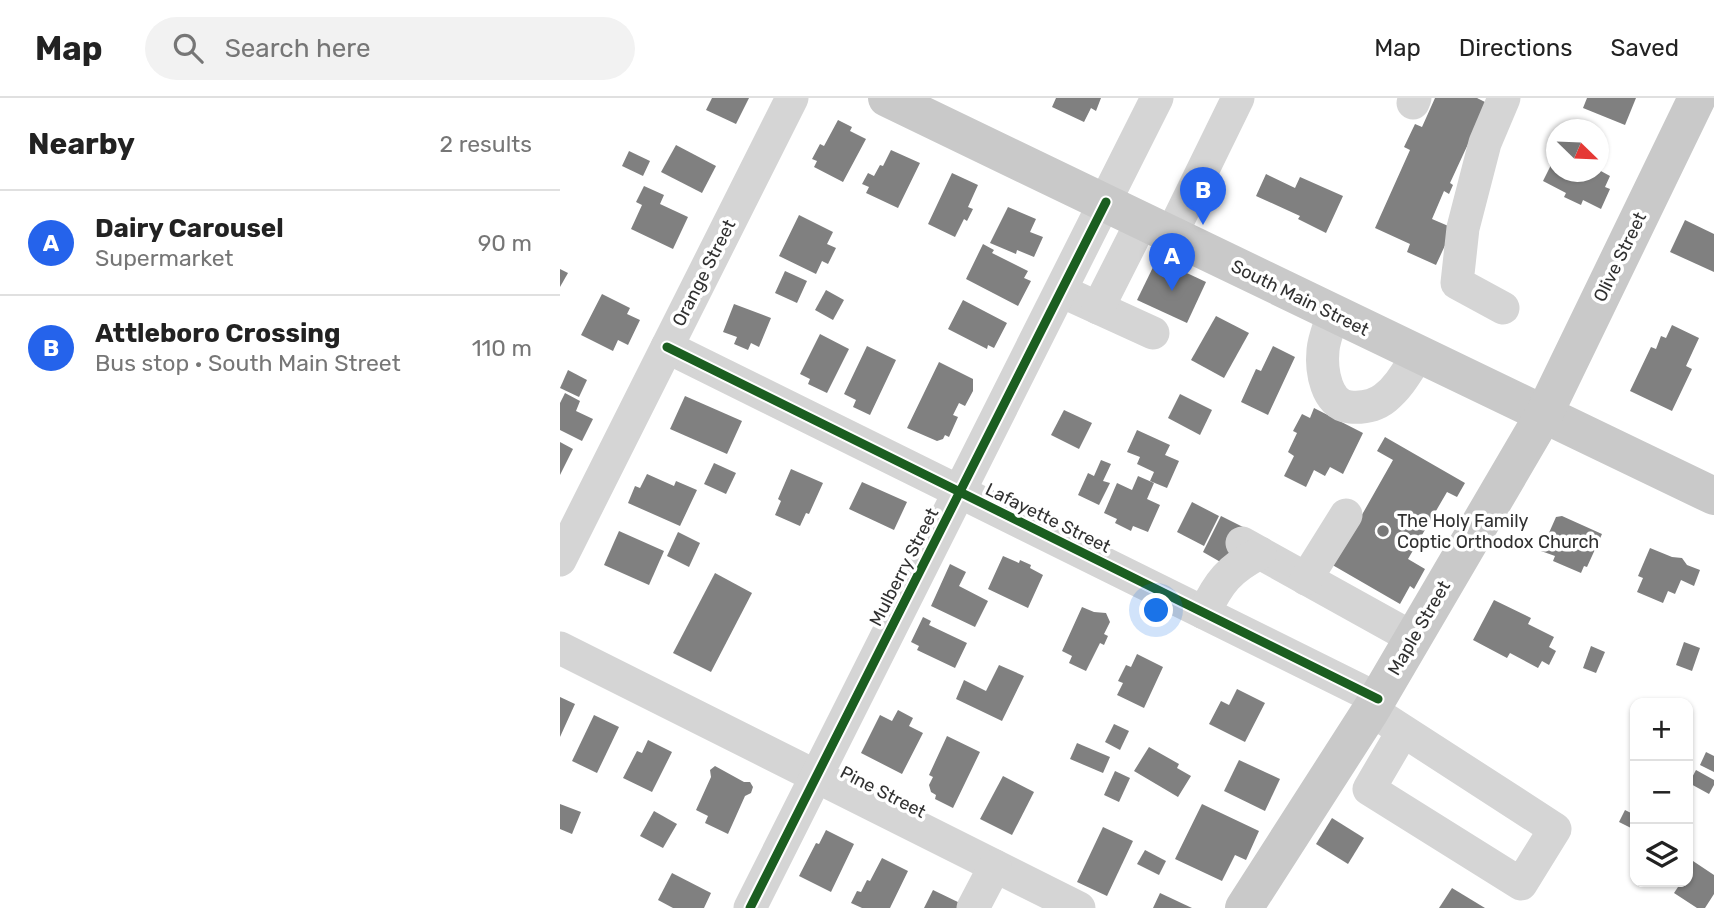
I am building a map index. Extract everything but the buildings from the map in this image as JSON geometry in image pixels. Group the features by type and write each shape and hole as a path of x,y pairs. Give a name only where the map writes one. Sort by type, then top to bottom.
{"main road":[{"name":"South Main Street","path":"887,98 1714,496"},
{"name":"Olive Street","path":"1543,415 1697,98"},
{"name":"Maple Street","path":"1244,908 1374,704 1543,415"}],"street":[{"name":"Orange Street","path":"560,560 792,98"},
{"name":"Mulberry Street","path":"750,908 1157,98"},
{"path":"1098,308 1157,228 1238,98"},
{"path":"1503,309 1457,283 1463,228 1485,143 1504,98"},
{"path":"1061,291 1153,333"},
{"path":"1333,314 1323,349 1323,370 1330,394 1343,406 1364,408 1384,400 1399,385 1418,355"},
{"name":"Lafayette Street","path":"667,347 1204,613 1374,704 1403,731 1555,829 1521,884 1369,789 1403,731"},
{"path":"1306,579 1346,515"},
{"path":"1204,613 1216,589 1251,548 1413,638"},
{"name":"Pine Street","path":"560,648 1079,908"},
{"path":"974,908 995,866"}],"cycle path":[{"path":"750,908 1106,202"},
{"path":"667,347 1378,699"}],"place":[{"name":"Attleboro Crossing","path":"1203,225"},
{"name":"Dairy Carousel","path":"1172,291"},
{"name":"The Holy Family Coptic Orthodox Church","path":"1383,531"}]}
